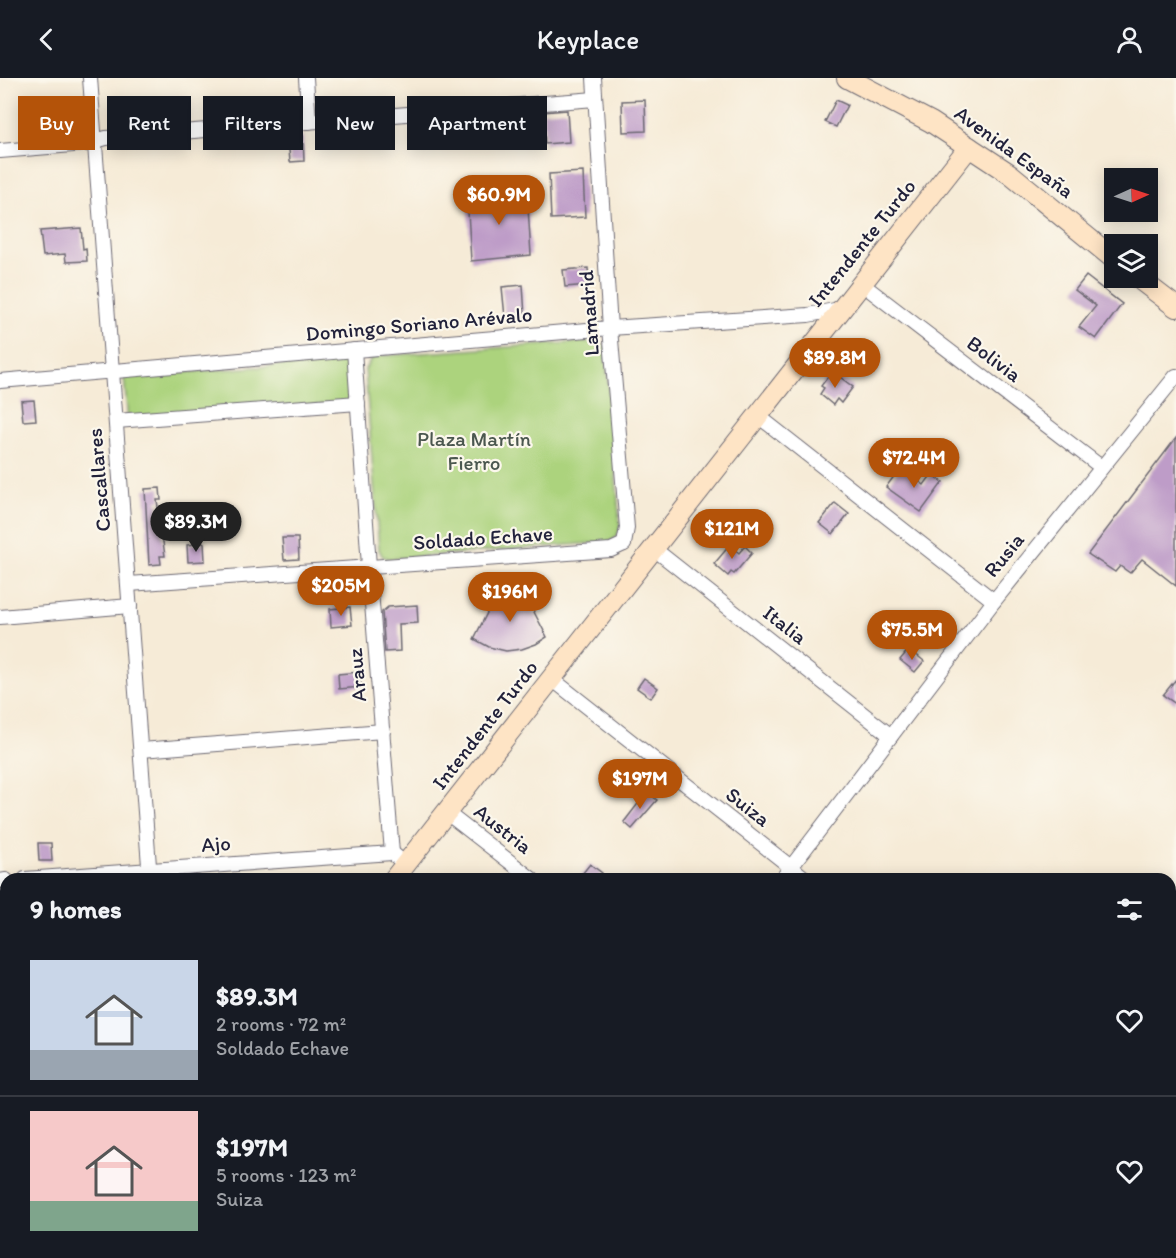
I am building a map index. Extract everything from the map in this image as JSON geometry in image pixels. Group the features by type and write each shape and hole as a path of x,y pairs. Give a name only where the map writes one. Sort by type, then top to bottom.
{"street":[{"name":"Cascallares","path":"90,78 91,96"},
{"path":"306,78 309,122"},
{"name":"Lamadrid","path":"594,78 610,328 627,528 624,544"},
{"name":"Avenida España","path":"847,78 923,117 1010,174 1104,250"},
{"path":"95,141 106,138 595,99"},
{"name":"Cascallares","path":"95,141 150,873"},
{"name":"Intendente Turdo","path":"397,865 447,813 969,147"},
{"path":"0,151 18,149"},
{"name":"Bolivia","path":"862,284 1101,467"},
{"path":"1151,288 1176,307"},
{"name":"Domingo Soriano Arévalo","path":"0,381 610,328 808,315 840,309"},
{"name":"Arauz","path":"354,350 382,731 397,865"},
{"name":"Rusia","path":"787,873 994,601 1176,376"},
{"path":"116,422 358,403"},
{"path":"757,415 994,601"},
{"name":"Italia","path":"624,544 649,553 891,735"},
{"name":"Soldado Echave","path":"129,584 611,550 624,544"},
{"path":"0,617 130,606"},
{"name":"Suiza","path":"552,679 798,873"},
{"path":"141,750 382,731"},
{"name":"Austria","path":"447,813 524,873"},
{"name":"Ajo","path":"177,873 397,865"}],"green space":[{"name":"Plaza Martín Fierro","path":"597,341 605,346 620,526 618,535 607,542 390,559 383,557 379,550 365,369 371,359 378,356"},
{"path":"349,360 352,402 128,421 124,377"}],"building":[{"path":"645,100 646,131 623,132 622,101"},
{"path":"836,100 847,105 836,127 825,122"},
{"path":"567,110 569,142 547,144 547,112"},
{"path":"303,136 304,161 290,162 289,150 303,150"},
{"path":"583,172 585,217 551,219 549,174"},
{"path":"527,191 531,255 471,261 467,195"},
{"path":"81,228 87,261 66,262 65,254 43,256 40,231"},
{"path":"588,268 589,285 565,287 563,270"},
{"path":"1086,276 1122,304 1096,339 1079,327 1096,306 1075,290"},
{"path":"523,285 525,316 505,317 502,287"},
{"path":"832,371 853,387 841,403 837,399 833,405 820,394 824,388 821,386"},
{"path":"34,400 36,420 23,421 21,401"},
{"path":"1176,438 1176,586 1142,559 1130,573 1120,566 1115,572 1088,554"},
{"path":"901,467 924,485 932,474 943,482 921,512 886,487"},
{"path":"160,488 161,500 157,500 165,556 160,556 161,564 149,565 145,489"},
{"path":"835,503 849,514 833,534 819,523"},
{"path":"282,538 298,538 299,559 284,560"},
{"path":"204,543 205,561 188,562 187,545"},
{"path":"730,545 739,553 745,546 752,553 734,574 731,572 728,576 714,564"},
{"path":"521,587 547,637 522,649 506,651 489,647 474,639 499,589"},
{"path":"417,605 418,623 399,624 400,651 385,652 382,612 388,607"},
{"path":"350,607 352,625 331,627 330,609"},
{"path":"909,649 924,661 915,672 900,660"},
{"path":"360,672 361,687 339,689 338,674"},
{"path":"644,678 658,688 651,698 637,688"},
{"path":"1176,679 1176,704 1163,695"},
{"path":"647,792 657,800 632,829 624,822"},
{"path":"38,843 51,843 52,861 39,861"},
{"path":"590,864 602,873 583,873"}]}
